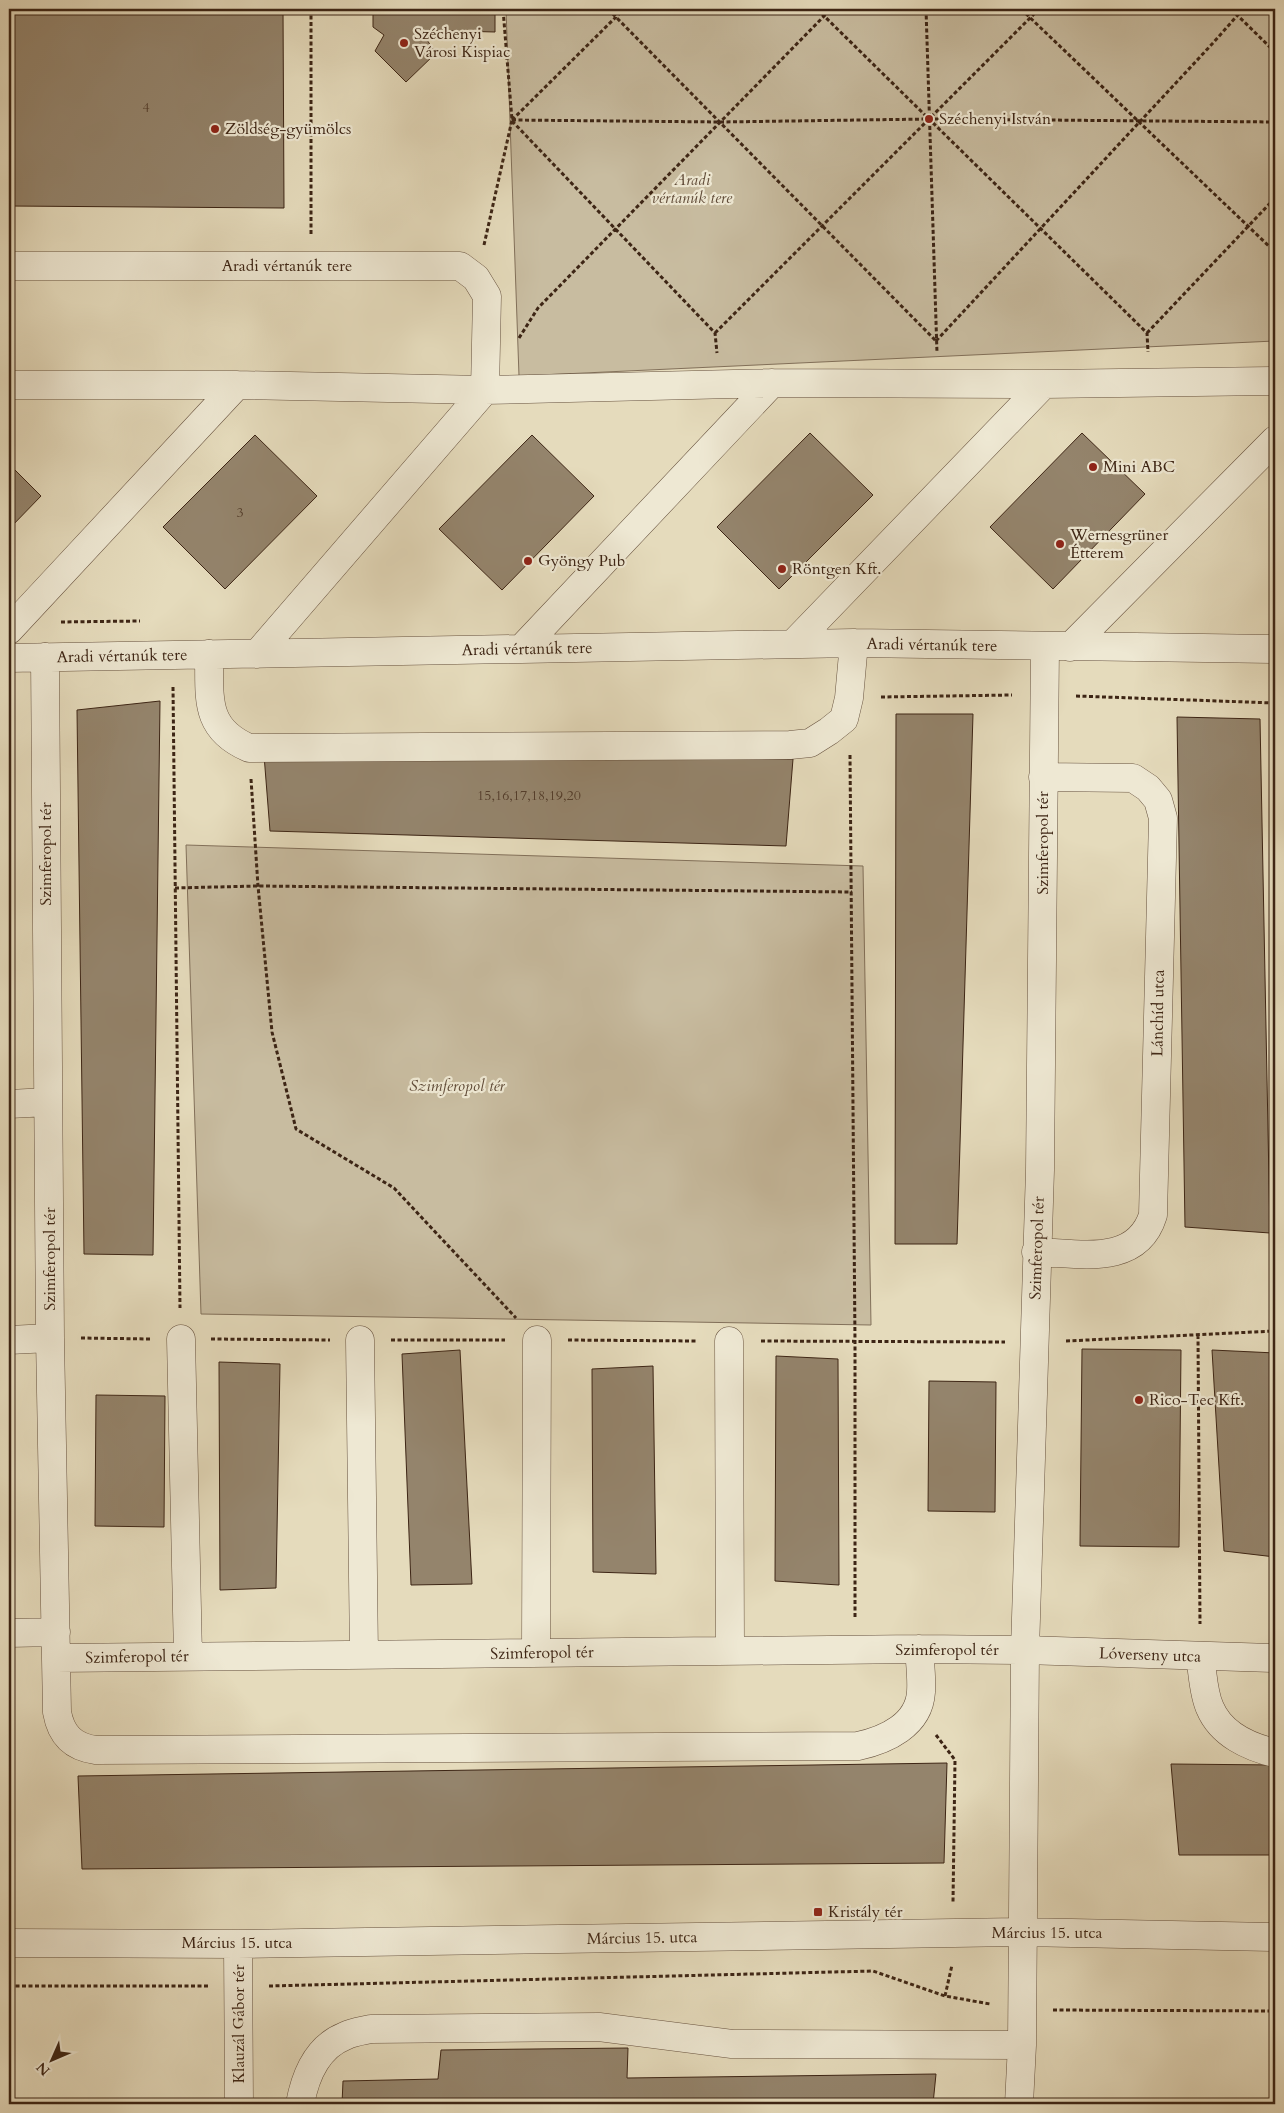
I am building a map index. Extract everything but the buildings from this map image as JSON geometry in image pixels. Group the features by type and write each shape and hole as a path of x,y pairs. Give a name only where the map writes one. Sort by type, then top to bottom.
{"street":[{"name":"Aradi vértanúk tere","path":"9,266 460,266 476,278"},
{"path":"257,654 485,390 487,296 476,278"},
{"path":"9,385 237,385 485,390 772,383 1044,384 1275,381"},
{"path":"521,649 772,383"},
{"path":"793,644 1044,384"},
{"path":"9,630 237,385"},
{"path":"1058,647 1275,440"},
{"name":"Aradi vértanúk tere","path":"9,658 854,643 1058,647"},
{"path":"209,654 211,710 219,726 232,741 249,748 790,745 810,743 844,719 850,698 854,643"},
{"path":"1058,647 1275,649"},
{"name":"Szimferopol tér","path":"44,657 50,1338 56,1645 188,1656 919,1649 1025,1650 1033,1342 1040,1170 1044,695 1058,647"},
{"name":"Lánchíd utca","path":"1036,1252 1109,1253 1126,1249 1140,1240 1149,1228 1153,1215 1162,818 1158,800 1148,788 1133,778 1043,777"},
{"path":"9,1104 48,1102"},
{"path":"9,1340 50,1338"},
{"path":"180,1339 188,1656"},
{"path":"360,1340 364,1654"},
{"path":"536,1653 537,1340"},
{"path":"729,1341 730,1651"},
{"path":"9,1633 56,1645 57,1712 59,1725 73,1743 84,1748 96,1750 858,1746 876,1742 892,1735 908,1721 916,1709 921,1693 919,1649"},
{"path":"1019,2104 1022,2045 1025,1650"},
{"name":"Lóverseny utca","path":"1025,1650 1275,1658"},
{"path":"1200,1657 1209,1707 1221,1725 1236,1739 1258,1750 1275,1754"},
{"name":"Március 15. utca","path":"9,1943 238,1944 1022,1932 1275,1937"},
{"name":"Klauzál Gábor tér","path":"238,1944 239,2104"},
{"path":"300,2104 303,2087 312,2065 328,2046 344,2036 371,2029 599,2027 732,2044 1022,2045"}],"path":[{"path":"311,9 312,266"},
{"path":"476,278 512,120 503,9"},
{"path":"608,9 936,341"},
{"path":"512,120 624,9"},
{"path":"817,9 1147,333 1275,198"},
{"path":"538,308 831,9"},
{"path":"926,9 936,341"},
{"path":"1021,9 1275,252"},
{"path":"512,120 715,333 1039,9"},
{"path":"1231,9 1275,52"},
{"path":"936,341 1213,43 1242,9"},
{"path":"512,120 720,122 929,119 1275,122"},
{"path":"172,656 180,1339"},
{"path":"850,698 1044,695 1275,703"},
{"path":"850,746 855,1342 855,1650"},
{"path":"249,748 258,886 272,1032 296,1128 394,1188 537,1340"},
{"path":"175,888 258,886 852,892"},
{"path":"50,1338 1033,1342 1275,1331"},
{"path":"1198,1335 1200,1657"},
{"path":"916,1709 955,1760 953,1959 945,1996"},
{"path":"9,1986 239,1986 873,1970 945,1996 1022,2008 1046,2010 1275,2011"}],"green space":[{"name":"Aradi vértanúk tere","path":"506,9 1275,9 1275,341 519,376"},
{"name":"Szimferopol tér","path":"186,845 863,866 871,1325 201,1314"}],"place":[{"name":"Széchenyi Városi Kispiac","path":"404,43"},
{"name":"Széchenyi István","path":"929,119"},
{"name":"Zöldség-gyümölcs","path":"215,129"},
{"name":"Mini ABC","path":"1093,467"},
{"name":"Wernesgrüner Étterem","path":"1060,544"},
{"name":"Gyöngy Pub","path":"528,561"},
{"name":"Röntgen Kft.","path":"782,569"},
{"name":"Rico-Tec Kft.","path":"1139,1400"},
{"name":"Kristály tér","path":"818,1912"}]}
